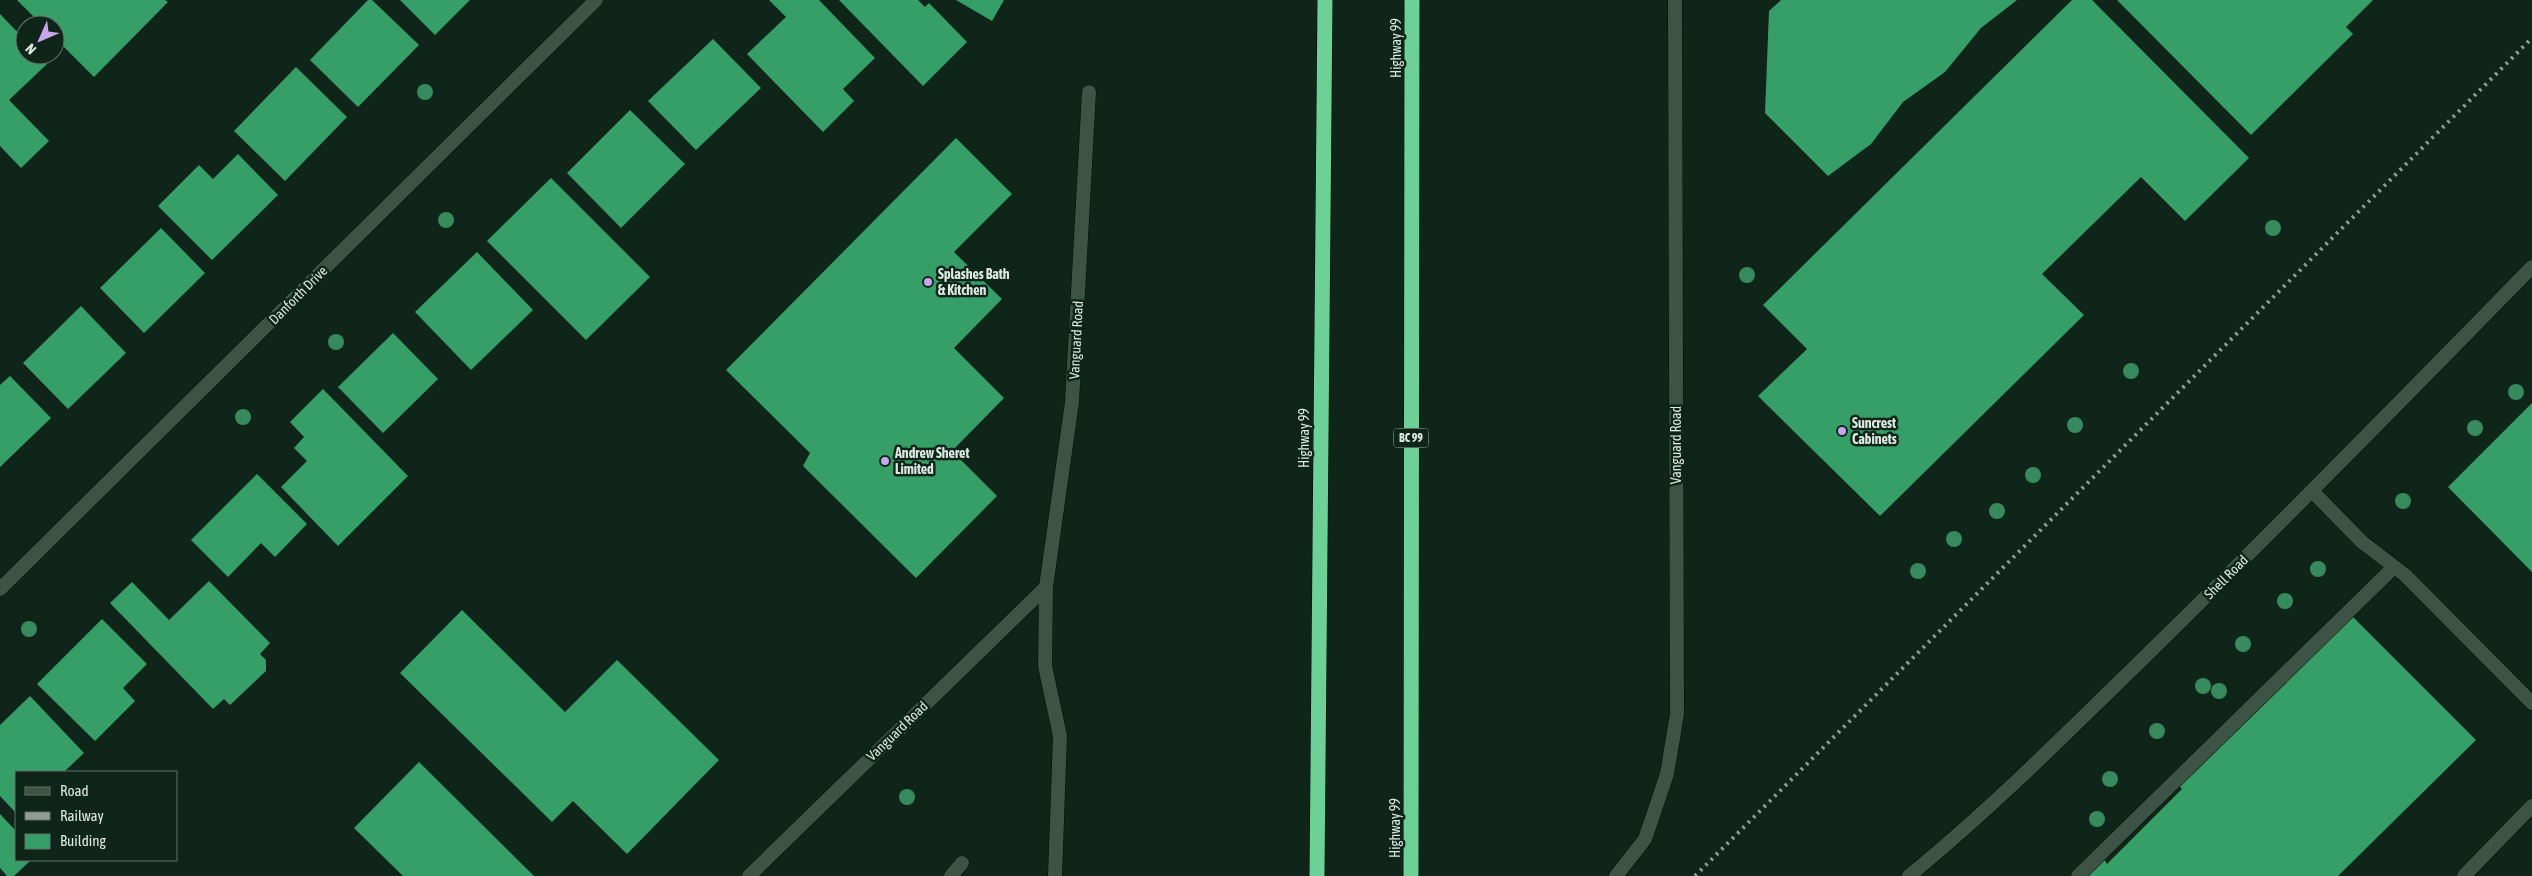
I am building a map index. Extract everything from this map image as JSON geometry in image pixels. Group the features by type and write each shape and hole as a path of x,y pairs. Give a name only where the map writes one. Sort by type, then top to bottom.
{"highway":[{"path":"1317,0 1322,172"},
{"name":"Highway 99","path":"1317,876 1325,0"},
{"name":"Highway 99","path":"1411,876 1412,0"}],"street":[{"name":"Danforth Drive","path":"0,590 596,0"},
{"name":"Vanguard Road","path":"1616,876 1645,839 1667,774 1678,714 1674,0"},
{"name":"Vanguard Road","path":"1055,876 1060,736 1045,666 1046,587 1072,402 1089,92"},
{"name":"Shell Road","path":"1908,876 1956,838 2045,755 2312,492 2532,266"},
{"path":"2312,492 2362,542 2405,576 2532,703"},
{"path":"2078,876 2394,567"},
{"name":"Vanguard Road","path":"748,876 1046,587"},
{"path":"2464,876 2532,806"},
{"path":"950,876 962,863"}],"building":[{"path":"17,0 165,0 168,2 94,77 65,48 65,15 32,15"},
{"path":"368,0 372,0 419,45 358,107 310,60"},
{"path":"400,0 470,0 435,35"},
{"path":"769,0 819,0 875,58 843,89 854,101 823,132 747,54 786,17"},
{"path":"839,0 918,0 925,7 929,3 967,42 923,86"},
{"path":"956,0 1004,0 992,21"},
{"path":"1781,0 2017,0 1981,28 1945,72 1903,102 1871,144 1828,176 1765,113 1769,11"},
{"path":"2072,0 2092,0 2249,158 2185,221 2141,177 2042,274 2084,315 1880,516 1758,396 1807,349 1763,305"},
{"path":"2117,0 2373,0 2346,27 2353,34 2251,135"},
{"path":"0,14 15,30 15,65 46,65 9,100 49,141 21,168 0,146"},
{"path":"713,39 761,88 696,150 648,101"},
{"path":"296,67 347,117 285,181 234,131"},
{"path":"630,110 685,164 621,228 567,173"},
{"path":"956,138 1012,194 954,252 1002,299 954,348 1004,398 952,451 997,496 916,578 803,466 810,453 726,370"},
{"path":"238,154 278,195 212,260 158,206 199,165 213,179"},
{"path":"551,178 650,277 586,340 487,241"},
{"path":"161,228 205,273 144,333 100,288"},
{"path":"477,252 533,310 471,370 415,312"},
{"path":"81,306 126,353 68,409 23,363"},
{"path":"393,333 438,379 383,433 338,387"},
{"path":"10,376 51,418 0,467 0,385"},
{"path":"323,389 408,476 338,546 281,487 307,461 294,448 304,437 290,422"},
{"path":"2532,403 2532,572 2448,487"},
{"path":"257,474 307,524 275,557 261,543 228,577 191,540"},
{"path":"209,581 270,643 260,654 266,660 266,671 230,705 224,699 213,709 110,603 132,582 169,620"},
{"path":"462,610 565,712 617,660 719,760 627,854 573,801 552,822 400,673"},
{"path":"2350,614 2476,740 2338,876 2087,876 2104,859 2107,864 2182,789 2178,785"},
{"path":"102,619 147,664 123,688 135,701 95,741 37,684"},
{"path":"30,696 84,753 65,771 15,771 15,812 0,796 0,725"},
{"path":"419,762 534,876 403,876 354,828"},
{"path":"0,814 15,830 15,861 30,861 14,876 7,876 0,868"}],"railway":[{"path":"1695,876 2532,38"}],"place":[{"name":"Splashes Bath & Kitchen","path":"928,282"},
{"name":"Suncrest Cabinets","path":"1842,431"},
{"name":"Andrew Sheret Limited","path":"885,461"}]}
